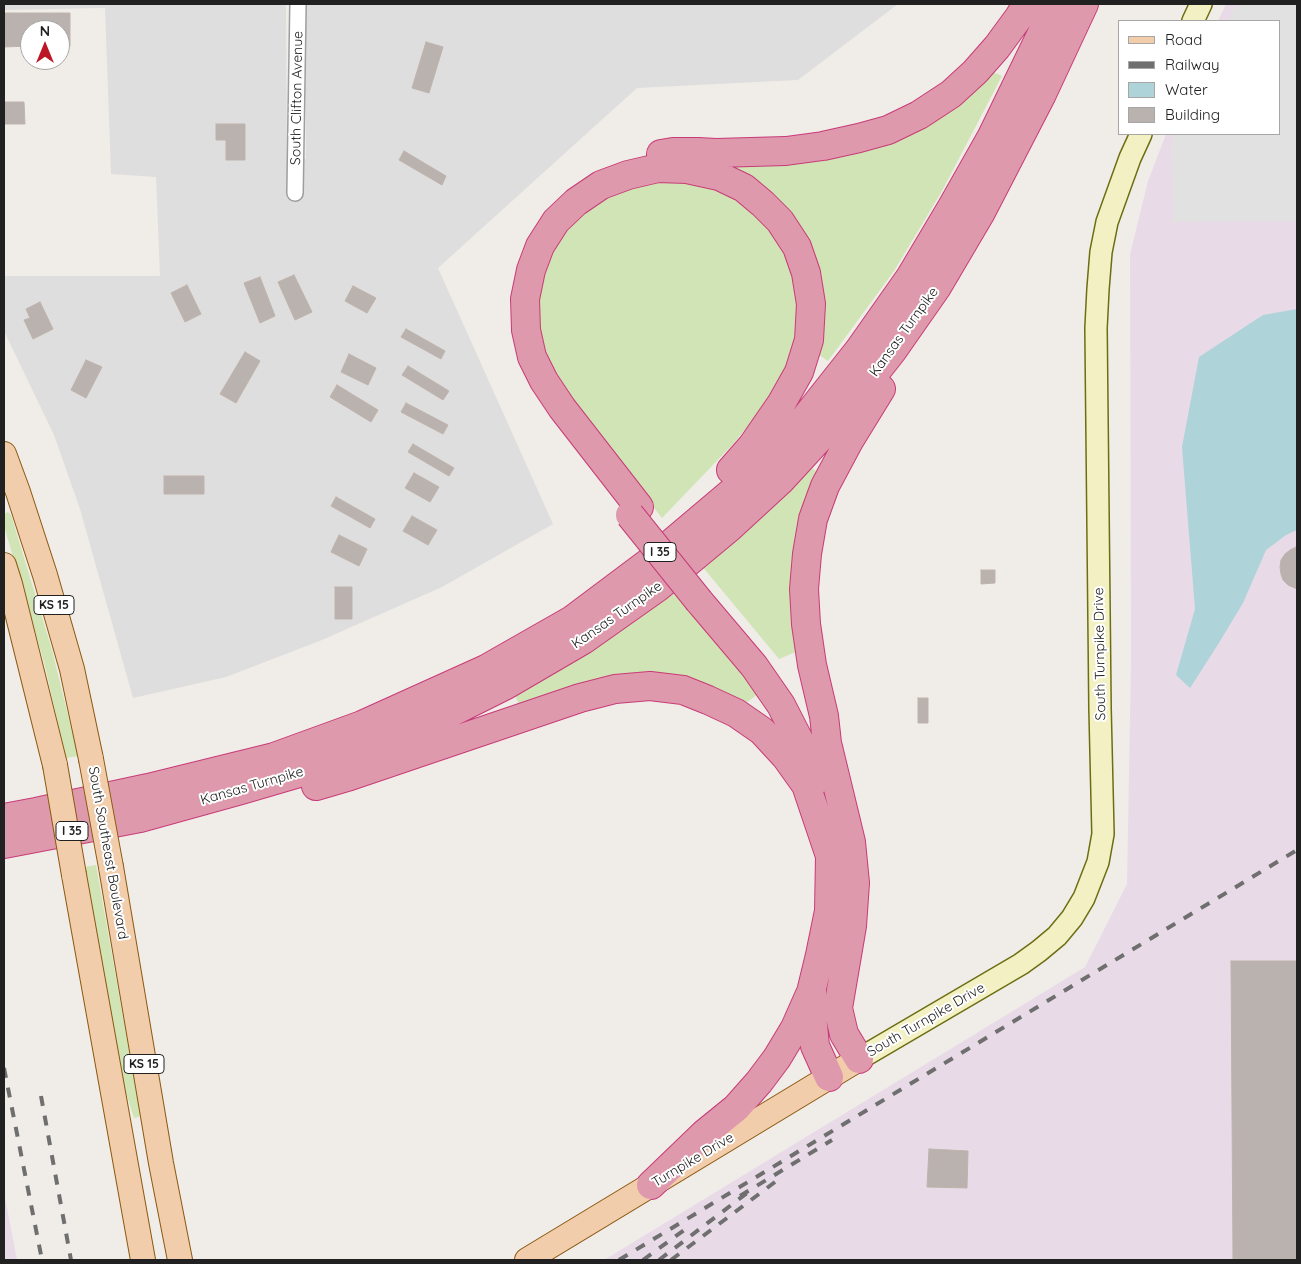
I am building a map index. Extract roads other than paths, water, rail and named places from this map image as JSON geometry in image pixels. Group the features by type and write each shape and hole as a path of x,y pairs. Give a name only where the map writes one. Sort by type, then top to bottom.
{"highway":[{"path":"651,1185 704,1134 736,1108 777,1058 795,1028 812,988 820,955 828,911 830,856 815,782 798,738 781,705 704,596 635,511 541,405 524,374 516,349 512,319 513,288 520,261 529,240 542,220 570,190 603,170 624,161 673,152 716,154 786,151 823,146 888,130 919,115 951,94 975,72 997,46 1027,4"},
{"name":"Kansas Turnpike","path":"4,818 148,788 274,757 362,725 486,669 572,620 648,563 732,492 806,417 859,350 911,276 991,138 1056,4"},
{"name":"Kansas Turnpike","path":"4,844 140,818 333,763 418,729 515,680 583,640 658,587 729,528 780,481 849,406 893,350 937,287 980,214 1042,94 1084,4"},
{"path":"362,725 419,690 508,642 592,588 647,546 714,489 752,446 786,396 799,372 809,340 811,304 806,273 797,247 780,221 744,188 719,176 687,169 658,168 628,175 601,185 576,202 556,221 540,246 531,270 525,300 526,330 532,357 544,381 635,511"},
{"path":"859,1059 844,1034 838,1008 852,926 855,883 851,842 827,743 824,716 812,665 806,624 804,590 807,554 813,519 825,486 849,441 956,270 980,214"},
{"path":"704,596 773,671 809,722 827,743"},
{"path":"140,818 208,810 273,797 350,776 580,698 615,689 650,686 683,690 708,700 736,713 762,731 786,757 806,785 830,856"},
{"path":"812,988 815,1046 828,1077"}],"main road":[{"name":"South Southeast Boulevard","path":"4,454 45,574 72,669 111,867 161,1163 180,1260"},
{"name":"KS 15","path":"4,565 15,602 55,765 142,1260"},
{"name":"Turnpike Drive","path":"527,1260 859,1059"}],"street":[{"name":"South Clifton Avenue","path":"295,193 298,4"},
{"path":"1193,20 1201,4"},
{"name":"South Turnpike Drive","path":"859,1059 1022,964 1039,951 1057,936 1072,918 1084,898 1098,862 1103,834 1096,328 1098,289 1107,222 1130,158 1141,135"}],"water":[{"path":"1297,309 1297,530 1286,535 1266,550 1243,603 1190,688 1176,675 1195,609 1182,447 1199,357 1263,315"}],"railway":[{"path":"619,1260 1297,850"},
{"path":"4,1068 42,1260"},
{"path":"41,1096 71,1260"},
{"path":"740,1196 832,1140"},
{"path":"671,1260 775,1182"},
{"path":"659,1260 747,1193"},
{"path":"643,1260 687,1228"}]}
